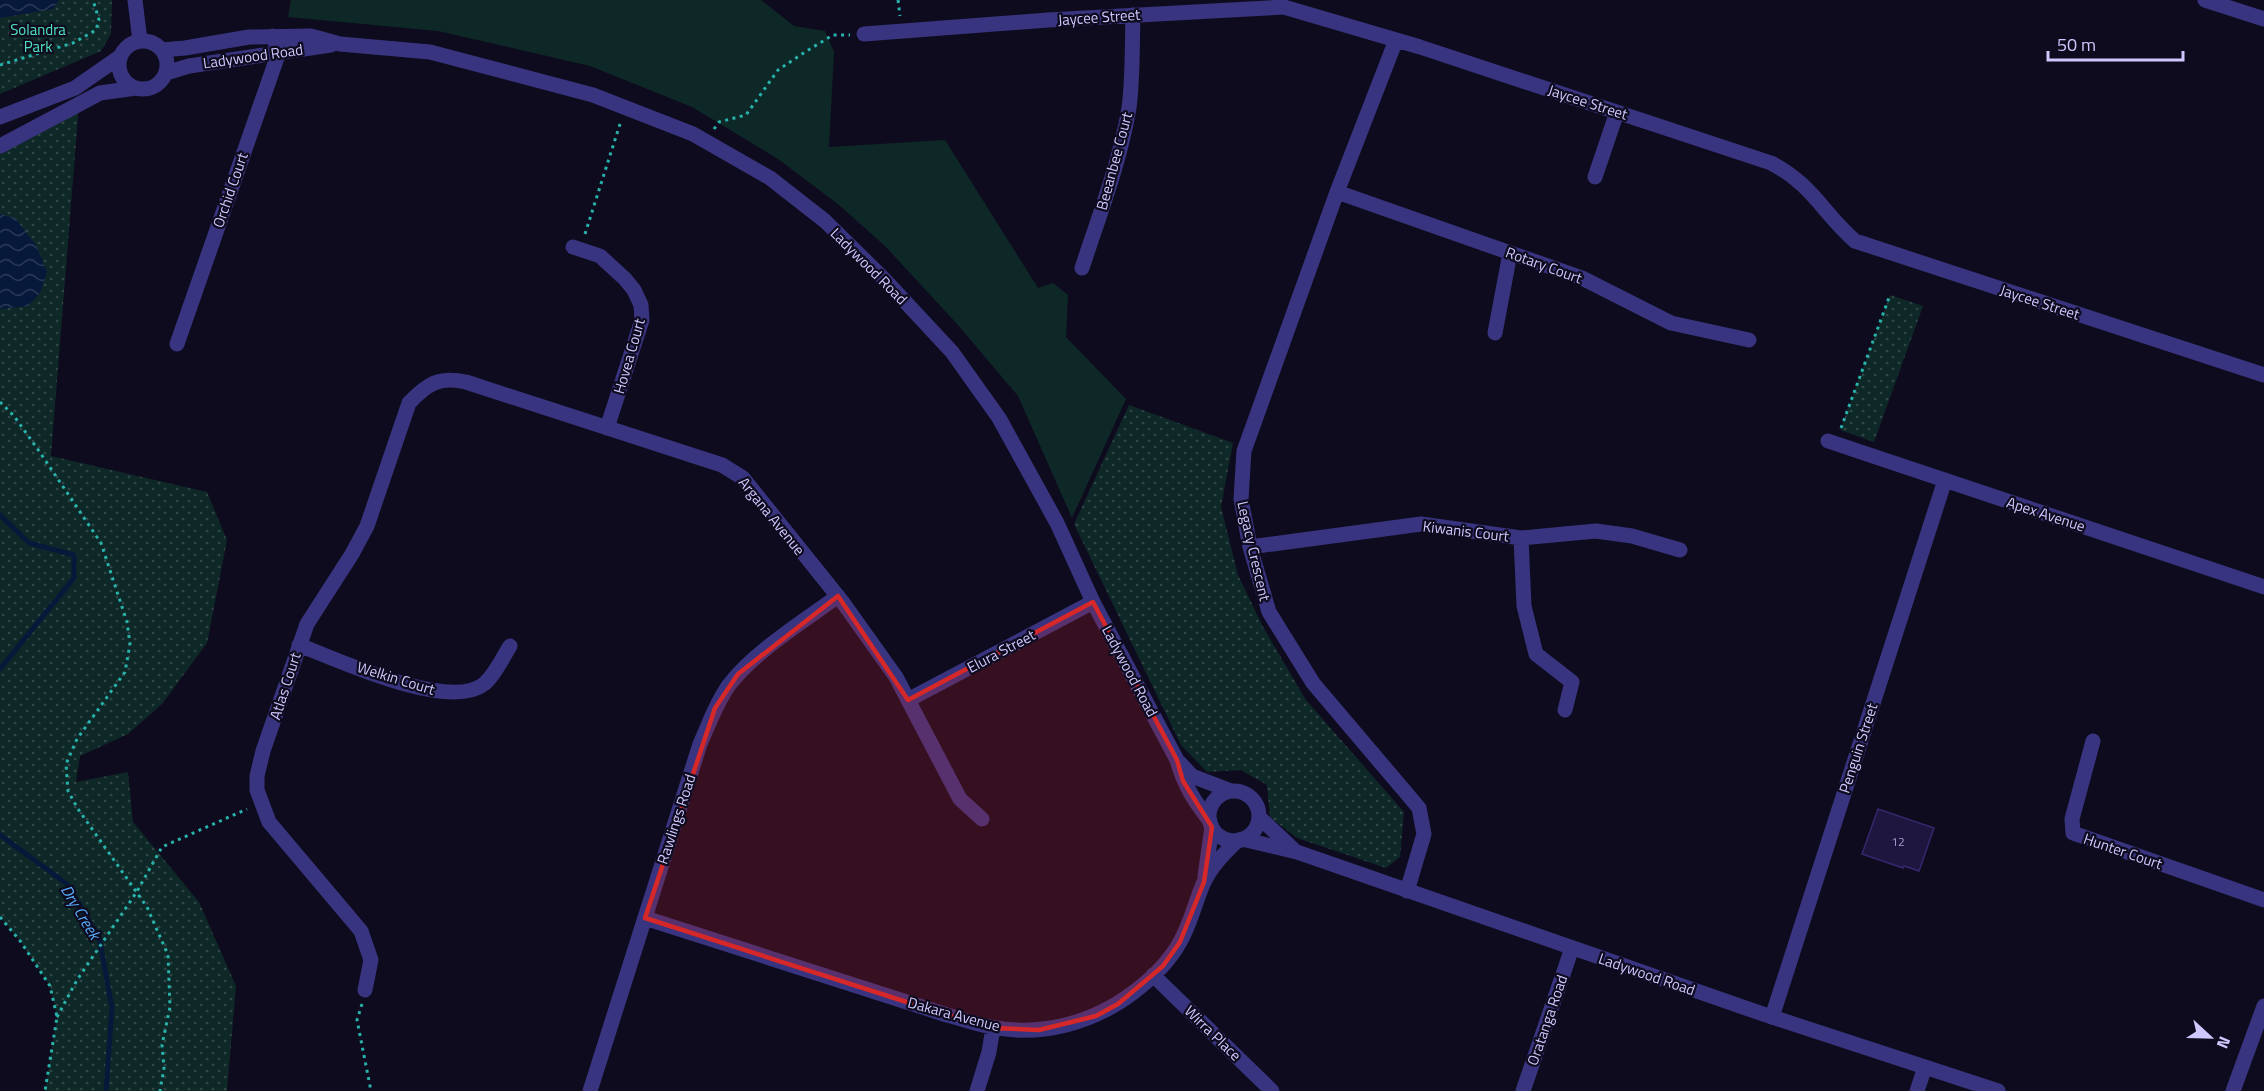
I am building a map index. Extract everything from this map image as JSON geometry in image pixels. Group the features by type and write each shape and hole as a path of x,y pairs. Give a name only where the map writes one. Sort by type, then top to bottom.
{"street":[{"path":"135,0 140,41"},
{"path":"2205,0 2264,19"},
{"name":"Jaycee Street","path":"864,34 1284,7 1396,40 1771,163 1786,171 1811,191 1844,231 1856,241 2264,375"},
{"name":"Beeanbee Court","path":"1082,268 1121,144 1129,107 1133,15"},
{"path":"273,36 279,52"},
{"name":"Ladywood Road","path":"162,50 249,37 311,36 340,44 430,52 593,95 705,141 770,178 825,221 885,280 952,351 999,418 1058,523 1094,602 1177,760 1183,781 1211,824"},
{"name":"Legacy Crescent","path":"1396,40 1337,192 1244,451 1241,500 1250,547 1269,612 1313,683 1419,808 1424,834 1407,891"},
{"path":"0,117 75,88 121,56 129,46 140,41 156,44 166,57 166,73 157,85 144,89 100,93 0,146"},
{"name":"Ladywood Road","path":"166,73 189,66 340,44"},
{"name":"Orchid Court","path":"177,344 279,52"},
{"path":"121,56 120,70 123,78 136,88"},
{"path":"1595,177 1617,112"},
{"name":"Rotary Court","path":"1337,192 1582,278 1671,323 1749,340"},
{"name":"Hovea Court","path":"577,248 600,256 625,279 642,305 642,320 607,428"},
{"path":"1495,333 1510,253"},
{"name":"Argana Avenue","path":"437,381 451,379 466,382 722,465 743,477 837,596 896,677 960,799 982,819"},
{"name":"Atlas Court","path":"365,990 371,960 361,931 269,822 257,790 257,776 263,751 307,624 352,554 367,526 409,404 423,389 437,381"},
{"name":"Apex Avenue","path":"1828,441 2264,586"},
{"name":"Penguin Street","path":"1772,1017 1945,480"},
{"name":"Kiwanis Court","path":"1250,547 1421,524 1521,538 1596,531 1632,536 1680,550"},
{"path":"1521,538 1524,606 1536,654 1572,682 1565,710"},
{"name":"Rawlings Road","path":"590,1091 700,744 715,708 738,674 764,651 837,596"},
{"name":"Elura Street","path":"908,700 1094,602"},
{"name":"Welkin Court","path":"299,645 432,692 455,693 475,689 486,683 510,646"},
{"name":"Hunter Court","path":"2093,741 2072,819 2073,833 2264,900"},
{"name":"Ladywood Road","path":"1177,760 1192,776 1231,791"},
{"path":"1231,791 1248,795 1258,809 1259,817 1256,826 1251,834 1240,840 1226,839 1215,832 1211,824 1212,804 1223,793 1231,791"},
{"name":"Ladywood Road","path":"1259,817 1297,852"},
{"name":"Dakara Avenue","path":"1204,882 1211,824"},
{"name":"Ladywood Road","path":"1240,840 1297,852 1772,1017 1998,1091"},
{"name":"Dakara Avenue","path":"645,918 947,1016 993,1028 1039,1030 1077,1023 1118,1004 1153,975 1180,942 1204,882 1218,859 1240,840"},
{"name":"Oratanga Road","path":"1523,1091 1572,948"},
{"name":"Wirra Place","path":"1153,975 1272,1091"},
{"path":"2233,1091 2264,1006"},
{"path":"977,1091 989,1052 993,1028"},
{"path":"1917,1091 1925,1067"}],"path":[{"path":"0,65 73,43 96,30 99,20 93,0"},
{"path":"705,141 719,122 746,115 778,70 833,35 864,34"},
{"path":"577,248 626,108"},
{"path":"1840,430 1890,295"},
{"path":"0,402 14,416 101,543 128,621 130,644 125,672 77,740 66,764 69,790 78,809 147,907 168,955 170,1007 162,1045 164,1068 160,1091"},
{"path":"45,1091 57,1017 87,964 114,928 162,847 262,802"},
{"path":"0,916 21,942 50,986 57,1017"},
{"path":"365,990 357,1020 371,1091"}],"highlighted area":[{"path":"838,596 908,700 1093,602 1177,760 1183,781 1212,827 1204,882 1180,942 1163,966 1118,1004 1096,1016 1039,1030 993,1028 947,1015 645,918 715,708 738,674"}],"green space":[{"name":"Solandra Park","path":"0,0 112,0 111,34 101,51 0,94"},
{"path":"291,0 761,0 794,26 825,31 834,52 829,147 945,140 1038,288 1053,283 1068,295 1066,337 1126,399 1072,518 1018,396 958,325 885,246 839,205 778,159 692,107 590,66 438,31 288,17"},
{"path":"79,104 51,456 207,492 227,540 207,643 162,704 128,734 80,756 76,782 128,772 133,822 199,902 236,986 227,1091 45,1091 57,1017 50,986 21,942 0,917 0,146"},
{"path":"1890,295 1923,306 1874,442 1840,430"},
{"path":"1129,405 1233,443 1221,507 1238,575 1263,627 1306,700 1404,812 1400,857 1386,868 1297,838 1270,817 1267,785 1241,770 1207,772 1181,745 1074,524"}],"water":[{"path":"0,0 59,0 53,9 0,18"},
{"path":"0,214 15,218 36,245 47,272 40,293 28,306 0,309"}],"building":[{"path":"1878,809 1934,828 1919,871 1862,854"}],"waterway":[{"name":"Dry Creek","path":"0,515 29,543 74,555 74,578 0,669"},
{"name":"Dry Creek","path":"0,835 67,884 99,937 112,1008 106,1091"}]}
